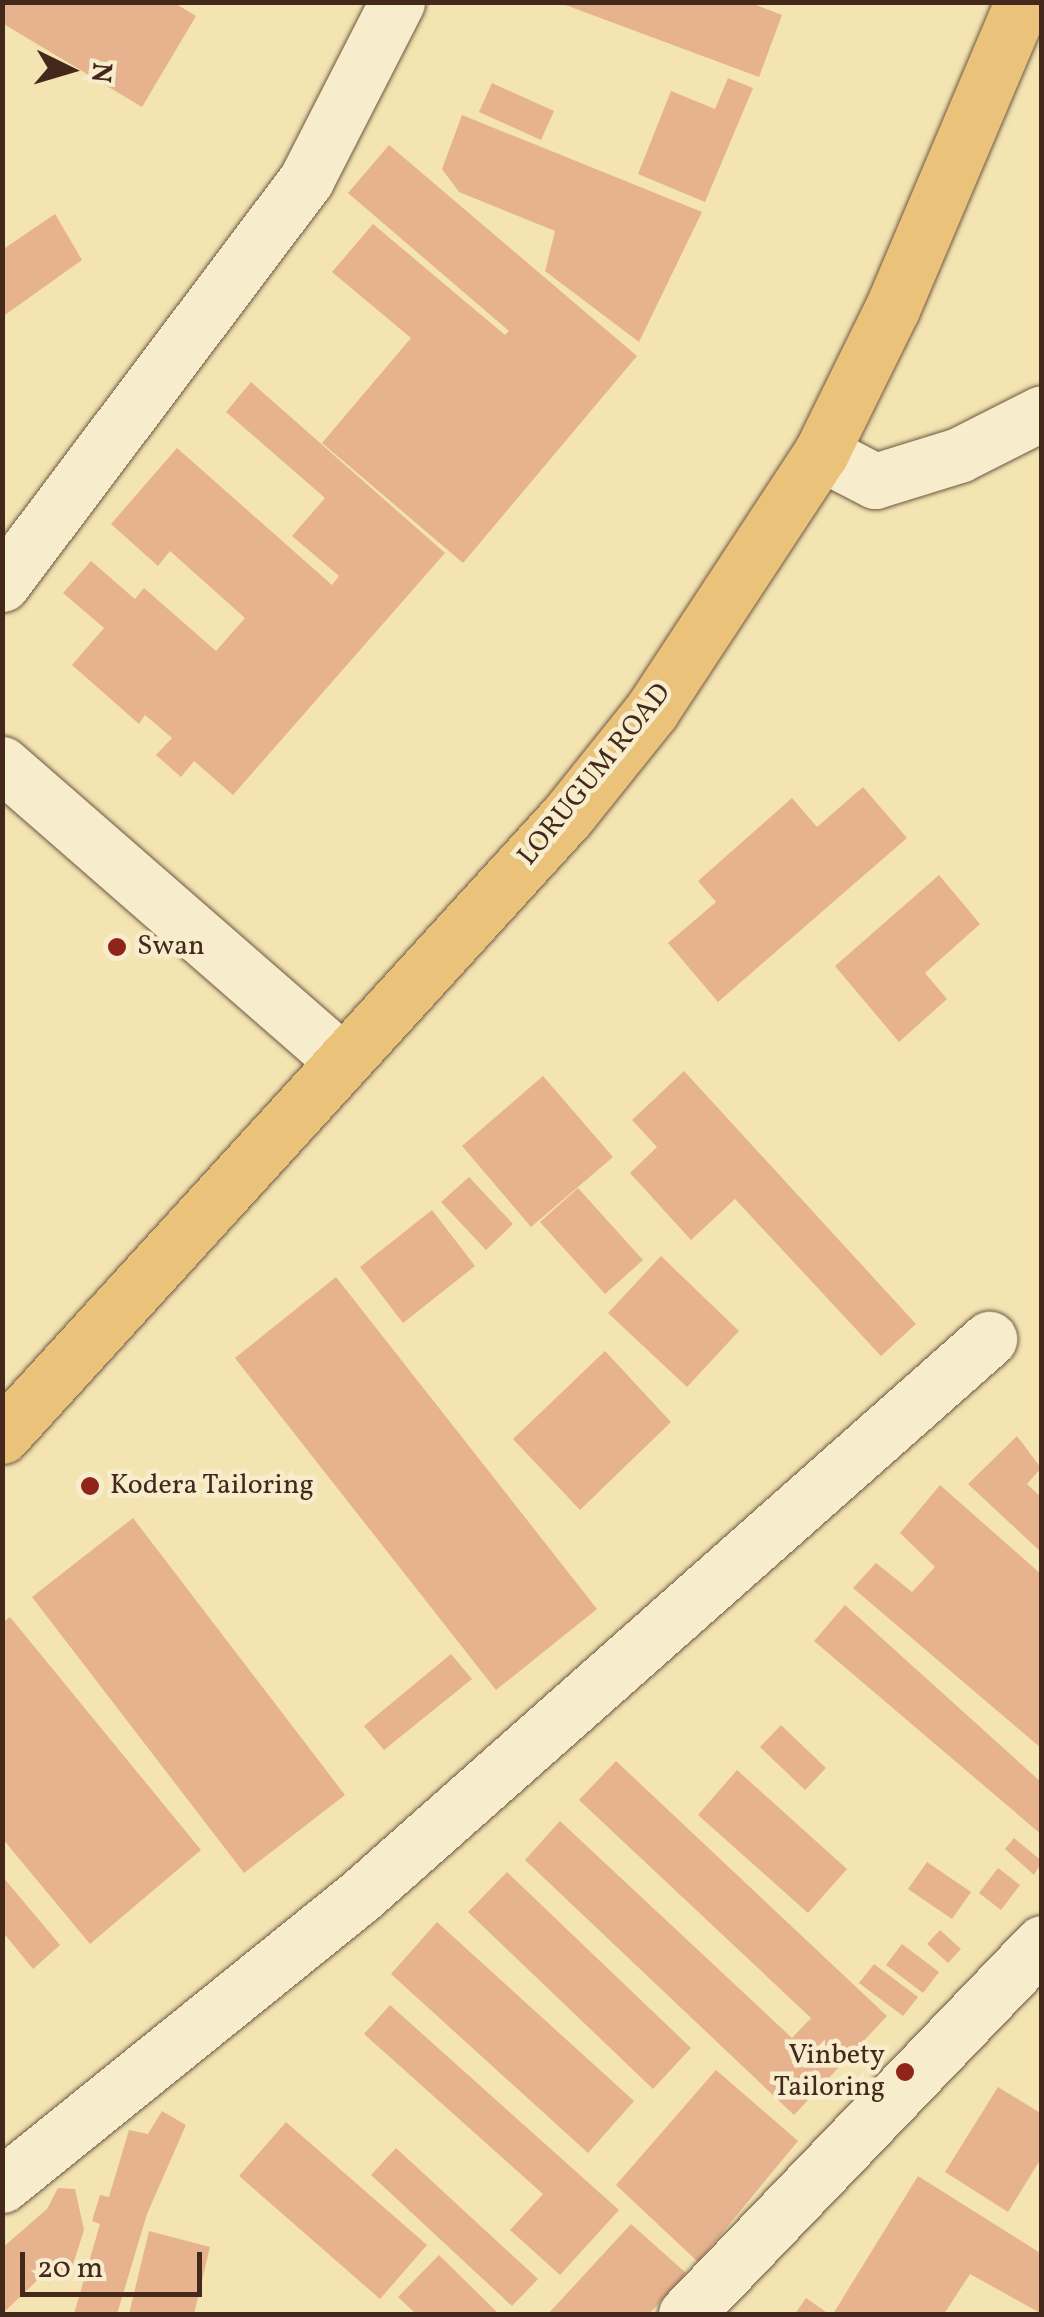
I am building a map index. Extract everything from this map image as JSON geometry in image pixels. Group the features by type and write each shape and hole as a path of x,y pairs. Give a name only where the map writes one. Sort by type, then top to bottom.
{"main road":[{"name":"LORUGUM ROAD","path":"2,1436 568,814 640,725 821,452 900,292 1022,2"}],"street":[{"path":"2,584 306,180 397,2"},
{"path":"821,452 875,481 958,456 1042,413"},
{"path":"2,764 341,1060"},
{"path":"2,2185 359,1897 989,1339"},
{"path":"686,2314 1042,1943"}],"building":[{"path":"2,2 173,2 196,16 142,107 2,23"},
{"path":"748,2 782,15 759,77 560,3"},
{"path":"728,78 753,88 705,202 638,174 671,91 715,109"},
{"path":"492,83 554,111 541,140 479,112"},
{"path":"462,115 702,212 639,342 545,271 555,231 459,192 442,169"},
{"path":"389,145 637,356 463,563 322,443 411,338 332,272 373,224 505,335 509,331 348,193"},
{"path":"55,214 82,260 2,317 2,250"},
{"path":"251,382 445,553 233,795 194,761 181,777 156,755 172,738 145,715 139,724 72,665 104,628 63,593 91,561 135,599 144,588 216,651 245,618 170,551 158,566 111,524 177,448 332,585 339,576 292,536 325,498 226,412"},
{"path":"863,787 907,838 718,1002 668,943 716,902 698,881 792,798 817,827"},
{"path":"939,875 980,924 925,973 947,999 899,1042 835,966"},
{"path":"684,1071 916,1324 881,1356 735,1199 691,1240 630,1173 657,1147 632,1120"},
{"path":"543,1076 613,1157 531,1227 462,1146"},
{"path":"469,1177 513,1224 486,1250 441,1202"},
{"path":"578,1188 643,1260 605,1294 540,1222"},
{"path":"432,1210 475,1266 403,1323 360,1267"},
{"path":"661,1256 739,1331 687,1387 608,1313"},
{"path":"336,1277 597,1609 496,1690 235,1358"},
{"path":"605,1351 671,1422 580,1510 513,1439"},
{"path":"1017,1436 1041,1468 1027,1484 1042,1498 1042,1553 968,1484"},
{"path":"940,1485 1042,1575 1042,1749 853,1588 876,1563 912,1592 935,1567 900,1533"},
{"path":"133,1518 345,1795 244,1873 32,1597"},
{"path":"845,1605 1042,1783 1042,1835 814,1641"},
{"path":"10,1617 201,1850 90,1944 2,1838 2,1623"},
{"path":"451,1654 472,1679 384,1750 364,1726"},
{"path":"781,1725 826,1768 805,1790 760,1747"},
{"path":"616,1761 887,2016 794,2115 525,1860 560,1821 792,2038 811,2018 579,1800"},
{"path":"737,1770 847,1869 808,1913 698,1815"},
{"path":"1014,1838 1042,1861 1034,1875 1005,1849"},
{"path":"927,1862 971,1892 952,1919 908,1889"},
{"path":"998,1868 1020,1885 1001,1910 979,1893"},
{"path":"507,1872 691,2048 653,2089 468,1912"},
{"path":"2,1876 60,1945 33,1969 2,1931"},
{"path":"437,1922 634,2101 588,2153 391,1974"},
{"path":"940,1930 961,1949 948,1963 927,1944"},
{"path":"902,1944 939,1972 923,1993 886,1965"},
{"path":"874,1964 918,1997 903,2016 859,1983"},
{"path":"390,2005 619,2210 560,2275 510,2230 543,2194 364,2034"},
{"path":"716,2070 798,2141 698,2262 616,2185"},
{"path":"998,2087 1042,2114 1042,2157 1008,2212 945,2172"},
{"path":"162,2111 186,2125 147,2214 117,2314 74,2314 100,2224 92,2221 100,2195 109,2197 129,2130 148,2134"},
{"path":"286,2122 427,2245 380,2299 239,2176"},
{"path":"396,2148 538,2279 512,2306 371,2175"},
{"path":"918,2176 1042,2254 1042,2314 970,2274 944,2314 833,2314"},
{"path":"58,2188 75,2189 84,2230 70,2274 46,2272 2,2314 2,2248 47,2209"},
{"path":"631,2224 686,2273 649,2314 548,2314"},
{"path":"149,2231 210,2247 194,2314 129,2314"},
{"path":"439,2255 499,2314 416,2314 398,2297"},
{"path":"806,2298 829,2314 795,2314"}],"place":[{"name":"Swan","path":"117,947"},
{"name":"Kodera Tailoring","path":"90,1486"},
{"name":"Vinbety Tailoring","path":"905,2072"}]}
